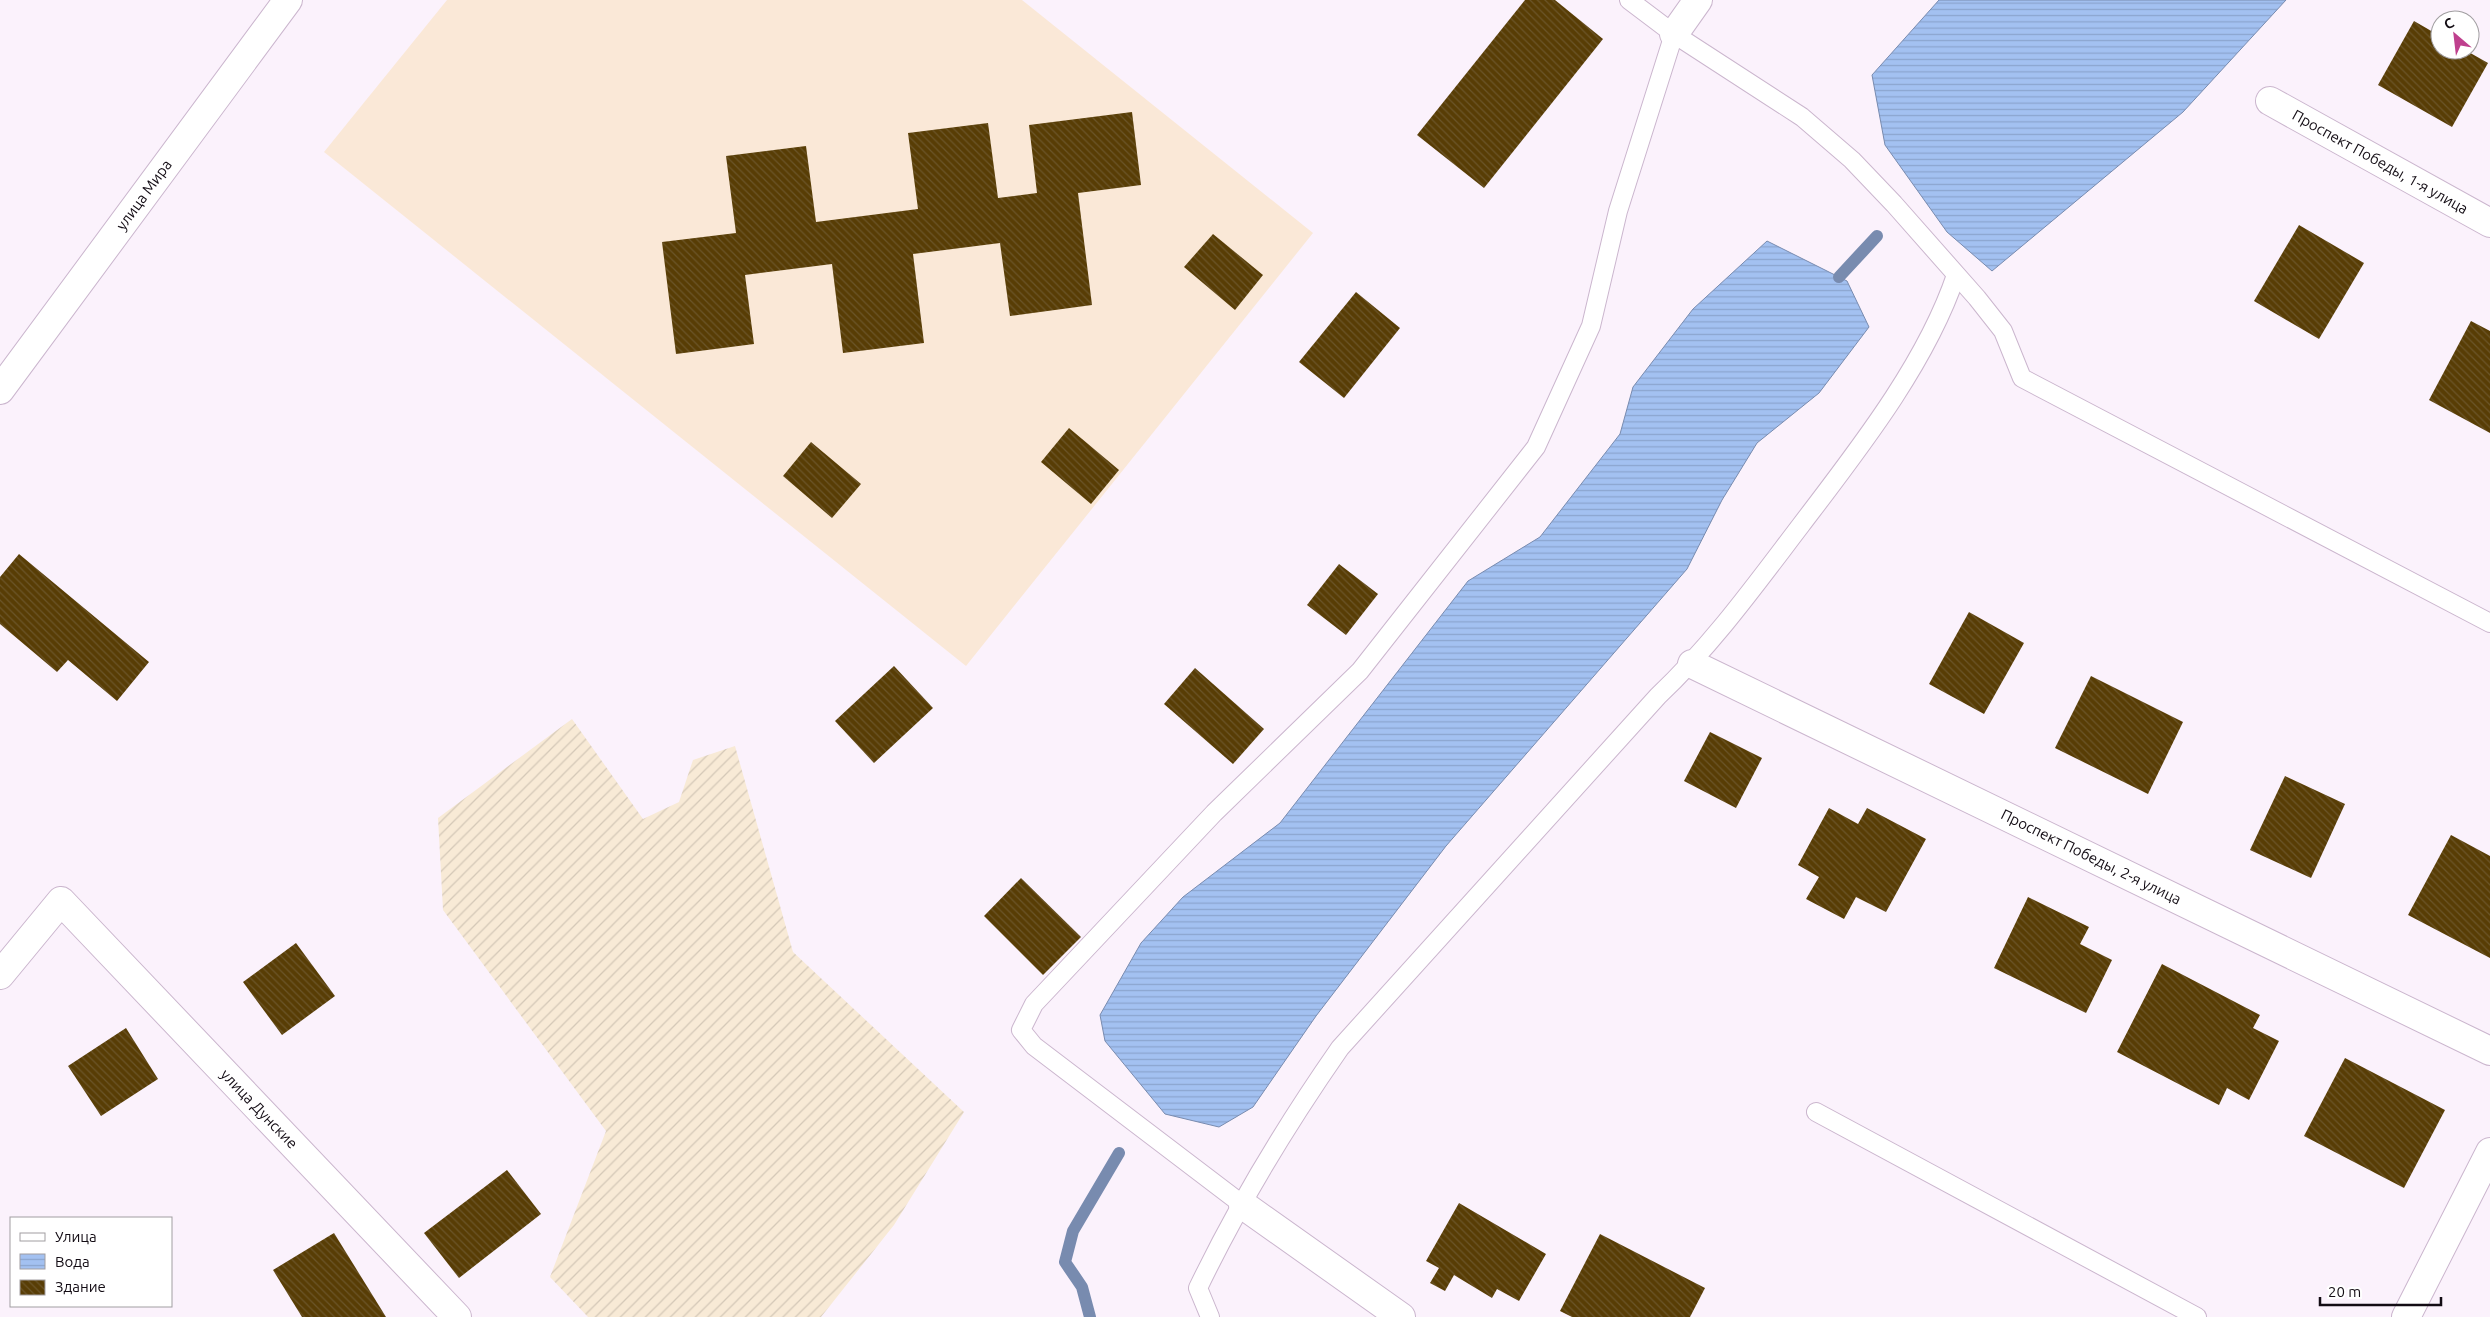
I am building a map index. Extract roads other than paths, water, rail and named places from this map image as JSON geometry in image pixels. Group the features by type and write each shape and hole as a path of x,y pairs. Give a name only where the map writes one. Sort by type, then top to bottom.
{"street":[{"name":"улица Мира","path":"0,390 288,0"},
{"path":"1674,34 1698,0"},
{"name":"Проспект Победы, 1-я улица","path":"2270,101 2490,223"},
{"name":"Проспект Победы, 2-я улица","path":"1692,664 2490,1051"},
{"name":"улица Дунские","path":"0,975 61,901 457,1317"},
{"path":"2406,1317 2486,1168"},
{"path":"1243,1204 1401,1317"}],"lane":[{"path":"1629,0 1674,34 1802,117 1852,160 1956,274 2003,332 2022,378 2490,623"},
{"path":"1243,1204 1034,1046 1021,1030 1034,1004 1214,813 1360,670 1536,447 1591,326 1618,211 1674,34"},
{"path":"1210,1317 1198,1288 1215,1252 1306,1098 1340,1048 1658,696 1692,664 1733,615 1860,447 1918,356 1948,299 1956,274"},
{"path":"1816,1112 2197,1317"}],"water":[{"path":"1939,0 2286,0 2183,112 1992,271 1947,232 1885,145 1872,75"},
{"path":"1767,241 1847,281 1869,327 1819,393 1757,443 1722,500 1687,569 1446,846 1316,1016 1253,1107 1219,1127 1165,1114 1105,1041 1100,1015 1141,943 1183,897 1280,823 1468,581 1540,537 1620,434 1633,387 1693,309"}],"waterway":[{"path":"1839,277 1877,236"},
{"path":"1090,1317 1082,1287 1065,1262 1073,1231 1119,1153"}]}
